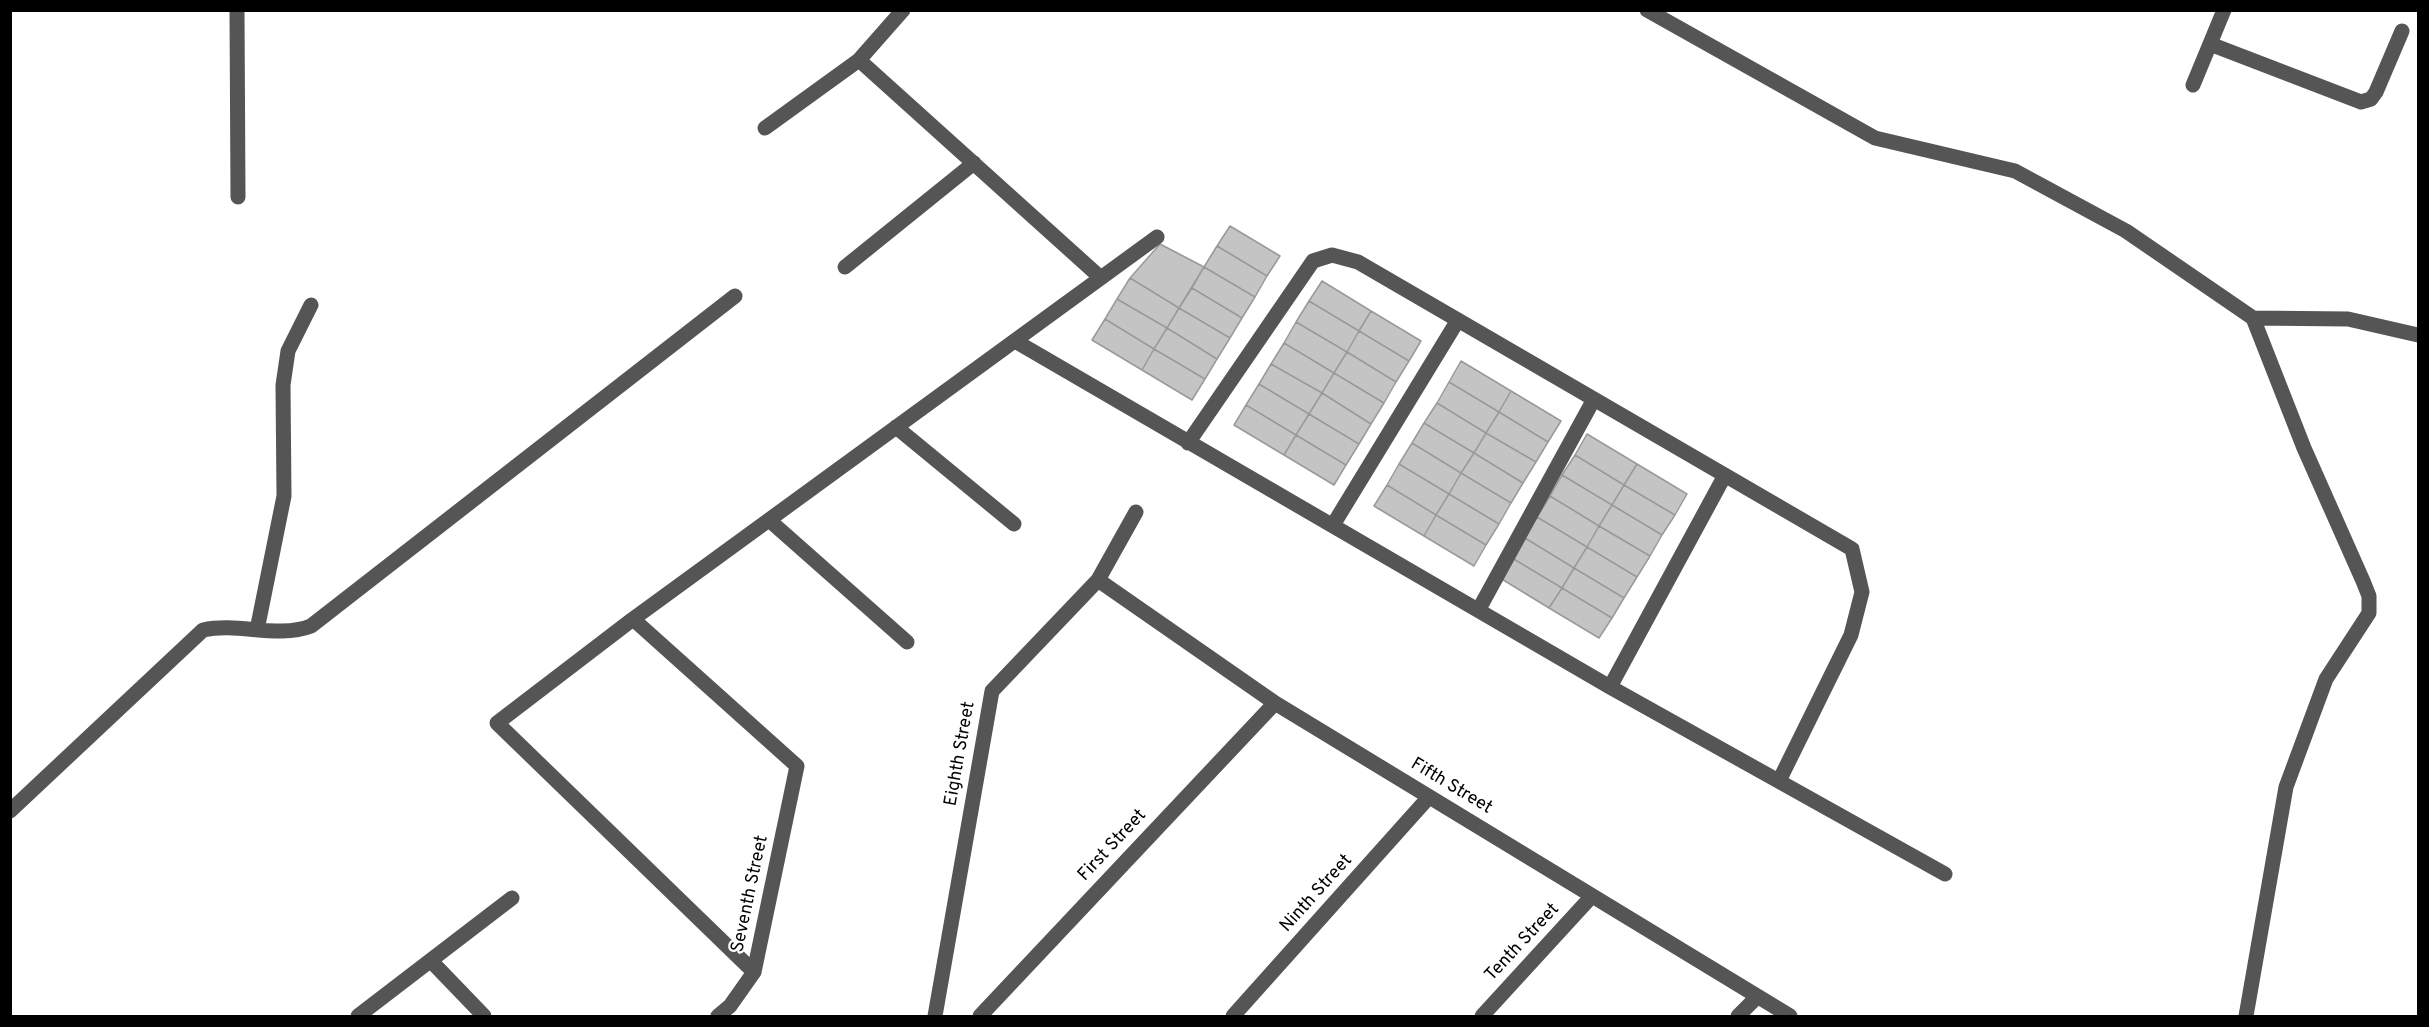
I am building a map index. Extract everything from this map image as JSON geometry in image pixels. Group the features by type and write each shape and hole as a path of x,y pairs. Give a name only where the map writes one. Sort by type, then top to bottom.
{"street":[{"path":"237,10 238,197"},
{"path":"765,128 859,60 903,10"},
{"path":"1647,10 1875,138 2015,171 2126,231 2253,318 2348,319 2418,335"},
{"path":"2193,85 2224,10"},
{"path":"2210,44 2361,102 2371,99 2376,92 2403,31"},
{"path":"859,60 1101,278"},
{"path":"845,267 974,163"},
{"path":"754,972 497,723 633,619 1157,237"},
{"path":"1188,443 1313,261 1332,255 1358,262 1852,549 1862,592 1851,635 1779,781"},
{"path":"10,811 203,630 217,627 295,632 311,626 735,296"},
{"path":"257,630 285,496 284,385 288,351 311,305"},
{"path":"2246,1017 2286,787 2326,679 2369,613 2366,589 2304,448 2253,318"},
{"path":"1333,525 1458,320"},
{"path":"1014,341 1610,687 1945,874"},
{"path":"1479,609 1594,399"},
{"path":"896,427 1014,524"},
{"path":"1610,687 1725,475"},
{"name":"Eighth Street","path":"934,1017 992,692 1098,580 1136,512"},
{"path":"769,520 907,642"},
{"name":"Fifth Street","path":"1098,580 1275,703 1791,1017"},
{"name":"Seventh Street","path":"633,619 797,766 754,972 730,1006 718,1017"},
{"name":"First Street","path":"980,1017 1275,703"},
{"name":"Ninth Street","path":"1233,1017 1429,797"},
{"name":"Tenth Street","path":"1482,1017 1592,896"},
{"path":"358,1017 512,898"},
{"path":"432,962 484,1017"},
{"path":"1738,1017 1757,997"}],"building":[{"path":"1230,226 1280,256 1267,276 1217,246"},
{"path":"1160,244 1204,267 1179,308 1130,278"},
{"path":"1217,246 1267,276 1255,297 1204,267"},
{"path":"1204,267 1255,297 1242,318 1192,288"},
{"path":"1130,278 1179,308 1167,328 1117,299"},
{"path":"1322,281 1371,311 1359,331 1309,301"},
{"path":"1192,288 1242,318 1230,338 1179,308"},
{"path":"1117,299 1167,328 1154,349 1105,319"},
{"path":"1309,301 1359,331 1347,352 1296,322"},
{"path":"1179,308 1230,338 1217,359 1167,328"},
{"path":"1371,311 1421,341 1409,361 1359,331"},
{"path":"1105,319 1154,349 1142,370 1092,340"},
{"path":"1296,322 1347,352 1334,373 1284,343"},
{"path":"1167,328 1217,359 1205,379 1154,349"},
{"path":"1359,331 1409,361 1396,382 1347,352"},
{"path":"1284,343 1334,373 1322,393 1271,364"},
{"path":"1154,349 1205,379 1192,400 1142,370"},
{"path":"1347,352 1396,382 1384,403 1334,373"},
{"path":"1461,361 1511,391 1499,412 1449,382"},
{"path":"1271,364 1322,393 1309,414 1259,384"},
{"path":"1334,373 1384,403 1371,424 1322,393"},
{"path":"1449,382 1499,412 1486,433 1437,403"},
{"path":"1259,384 1309,414 1296,435 1246,405"},
{"path":"1511,391 1561,421 1548,442 1499,412"},
{"path":"1322,393 1371,424 1359,444 1309,414"},
{"path":"1437,403 1486,433 1474,453 1424,423"},
{"path":"1246,405 1296,435 1284,455 1234,425"},
{"path":"1499,412 1548,442 1536,462 1486,433"},
{"path":"1309,414 1359,444 1346,465 1296,435"},
{"path":"1424,423 1474,453 1461,473 1412,443"},
{"path":"1486,433 1536,462 1523,483 1474,453"},
{"path":"1587,434 1637,464 1624,485 1575,455"},
{"path":"1296,435 1346,465 1334,485 1284,455"},
{"path":"1412,443 1461,473 1449,494 1399,464"},
{"path":"1474,453 1523,483 1511,503 1461,473"},
{"path":"1575,455 1624,485 1612,505 1562,475"},
{"path":"1399,464 1449,494 1436,515 1387,485"},
{"path":"1637,464 1687,494 1675,515 1624,485"},
{"path":"1461,473 1511,503 1499,524 1449,494"},
{"path":"1562,475 1612,505 1599,526 1550,496"},
{"path":"1387,485 1436,515 1424,536 1374,506"},
{"path":"1624,485 1675,515 1662,535 1612,505"},
{"path":"1449,494 1499,524 1486,545 1436,515"},
{"path":"1550,496 1599,526 1587,547 1537,517"},
{"path":"1612,505 1662,535 1650,556 1599,526"},
{"path":"1436,515 1486,545 1474,566 1424,536"},
{"path":"1537,517 1587,547 1574,568 1525,538"},
{"path":"1599,526 1650,556 1637,577 1587,547"},
{"path":"1525,538 1574,568 1562,588 1512,558"},
{"path":"1587,547 1637,577 1624,598 1574,568"},
{"path":"1512,558 1562,588 1549,608 1500,578"},
{"path":"1574,568 1624,598 1612,618 1562,588"},
{"path":"1562,588 1612,618 1599,638 1549,608"}]}
